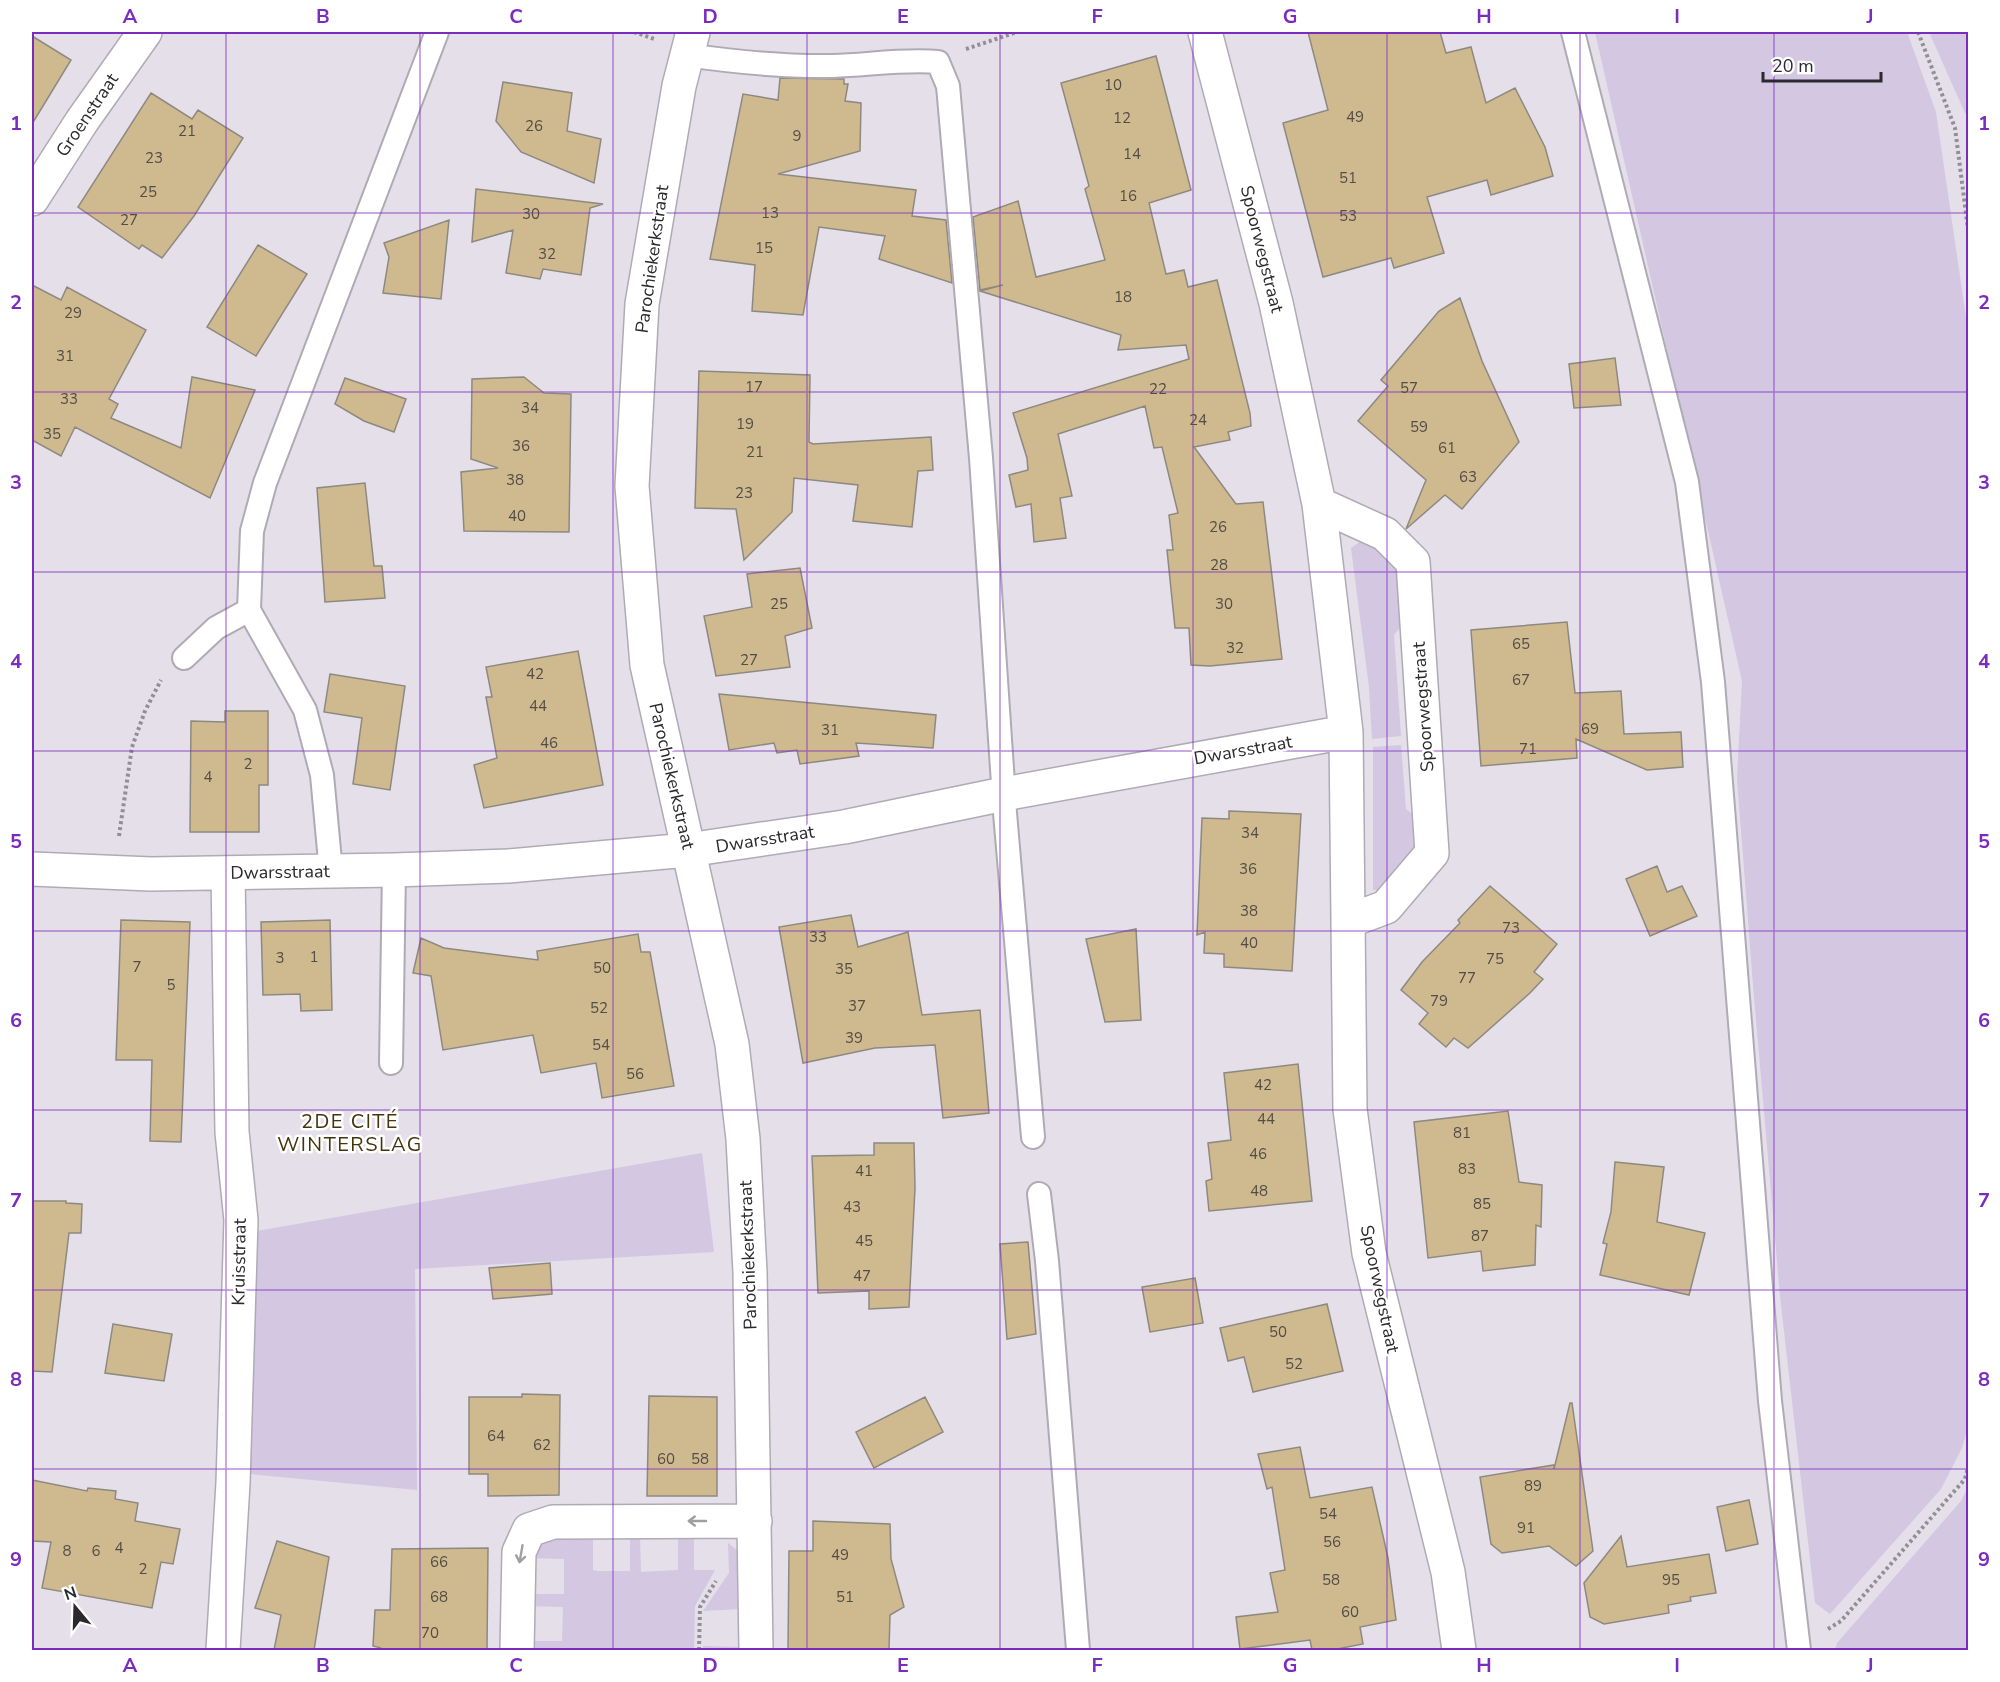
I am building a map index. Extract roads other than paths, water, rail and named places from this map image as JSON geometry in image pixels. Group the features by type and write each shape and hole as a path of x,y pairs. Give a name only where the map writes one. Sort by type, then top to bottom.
{"street":[{"name":"Groenstraat","path":"32,200 82,121 145,32"},
{"name":"Spoorwegstraat","path":"1205,32 1276,303 1319,504 1346,732 1350,1109 1369,1253 1448,1572 1459,1650"},
{"name":"Parochiekerkstraat","path":"690,43 642,304 632,486 647,665 732,1044 741,1129 750,1272 756,1650"},
{"name":"Spoorwegstraat","path":"1319,504 1385,534 1413,562 1432,853 1386,908 1349,921"},
{"name":"Dwarsstraat","path":"32,869 124,874 331,872 508,866 688,850 844,827 1004,794 1346,732"},
{"name":"Kruisstraat","path":"223,1650 233,1483 241,1220 232,1132 228,873"},
{"path":"517,1650 519,1552 529,1530 553,1522 755,1521"}],"lane":[{"path":"331,872 322,775 305,710 249,610 252,531 264,483 437,32"},
{"path":"1572,32 1688,494 1713,682 1769,1389 1799,1649"},
{"path":"690,43 744,63 832,66 910,60 938,62 948,86 981,458 1004,794 1027,1091 1033,1137"},
{"path":"184,658 216,628 249,610"},
{"path":"391,1063 394,870"},
{"path":"1039,1194 1047,1261 1078,1650"}],"district":[{"name":"2DE CITÉ WINTERSLAG","path":"350,1132"}]}
